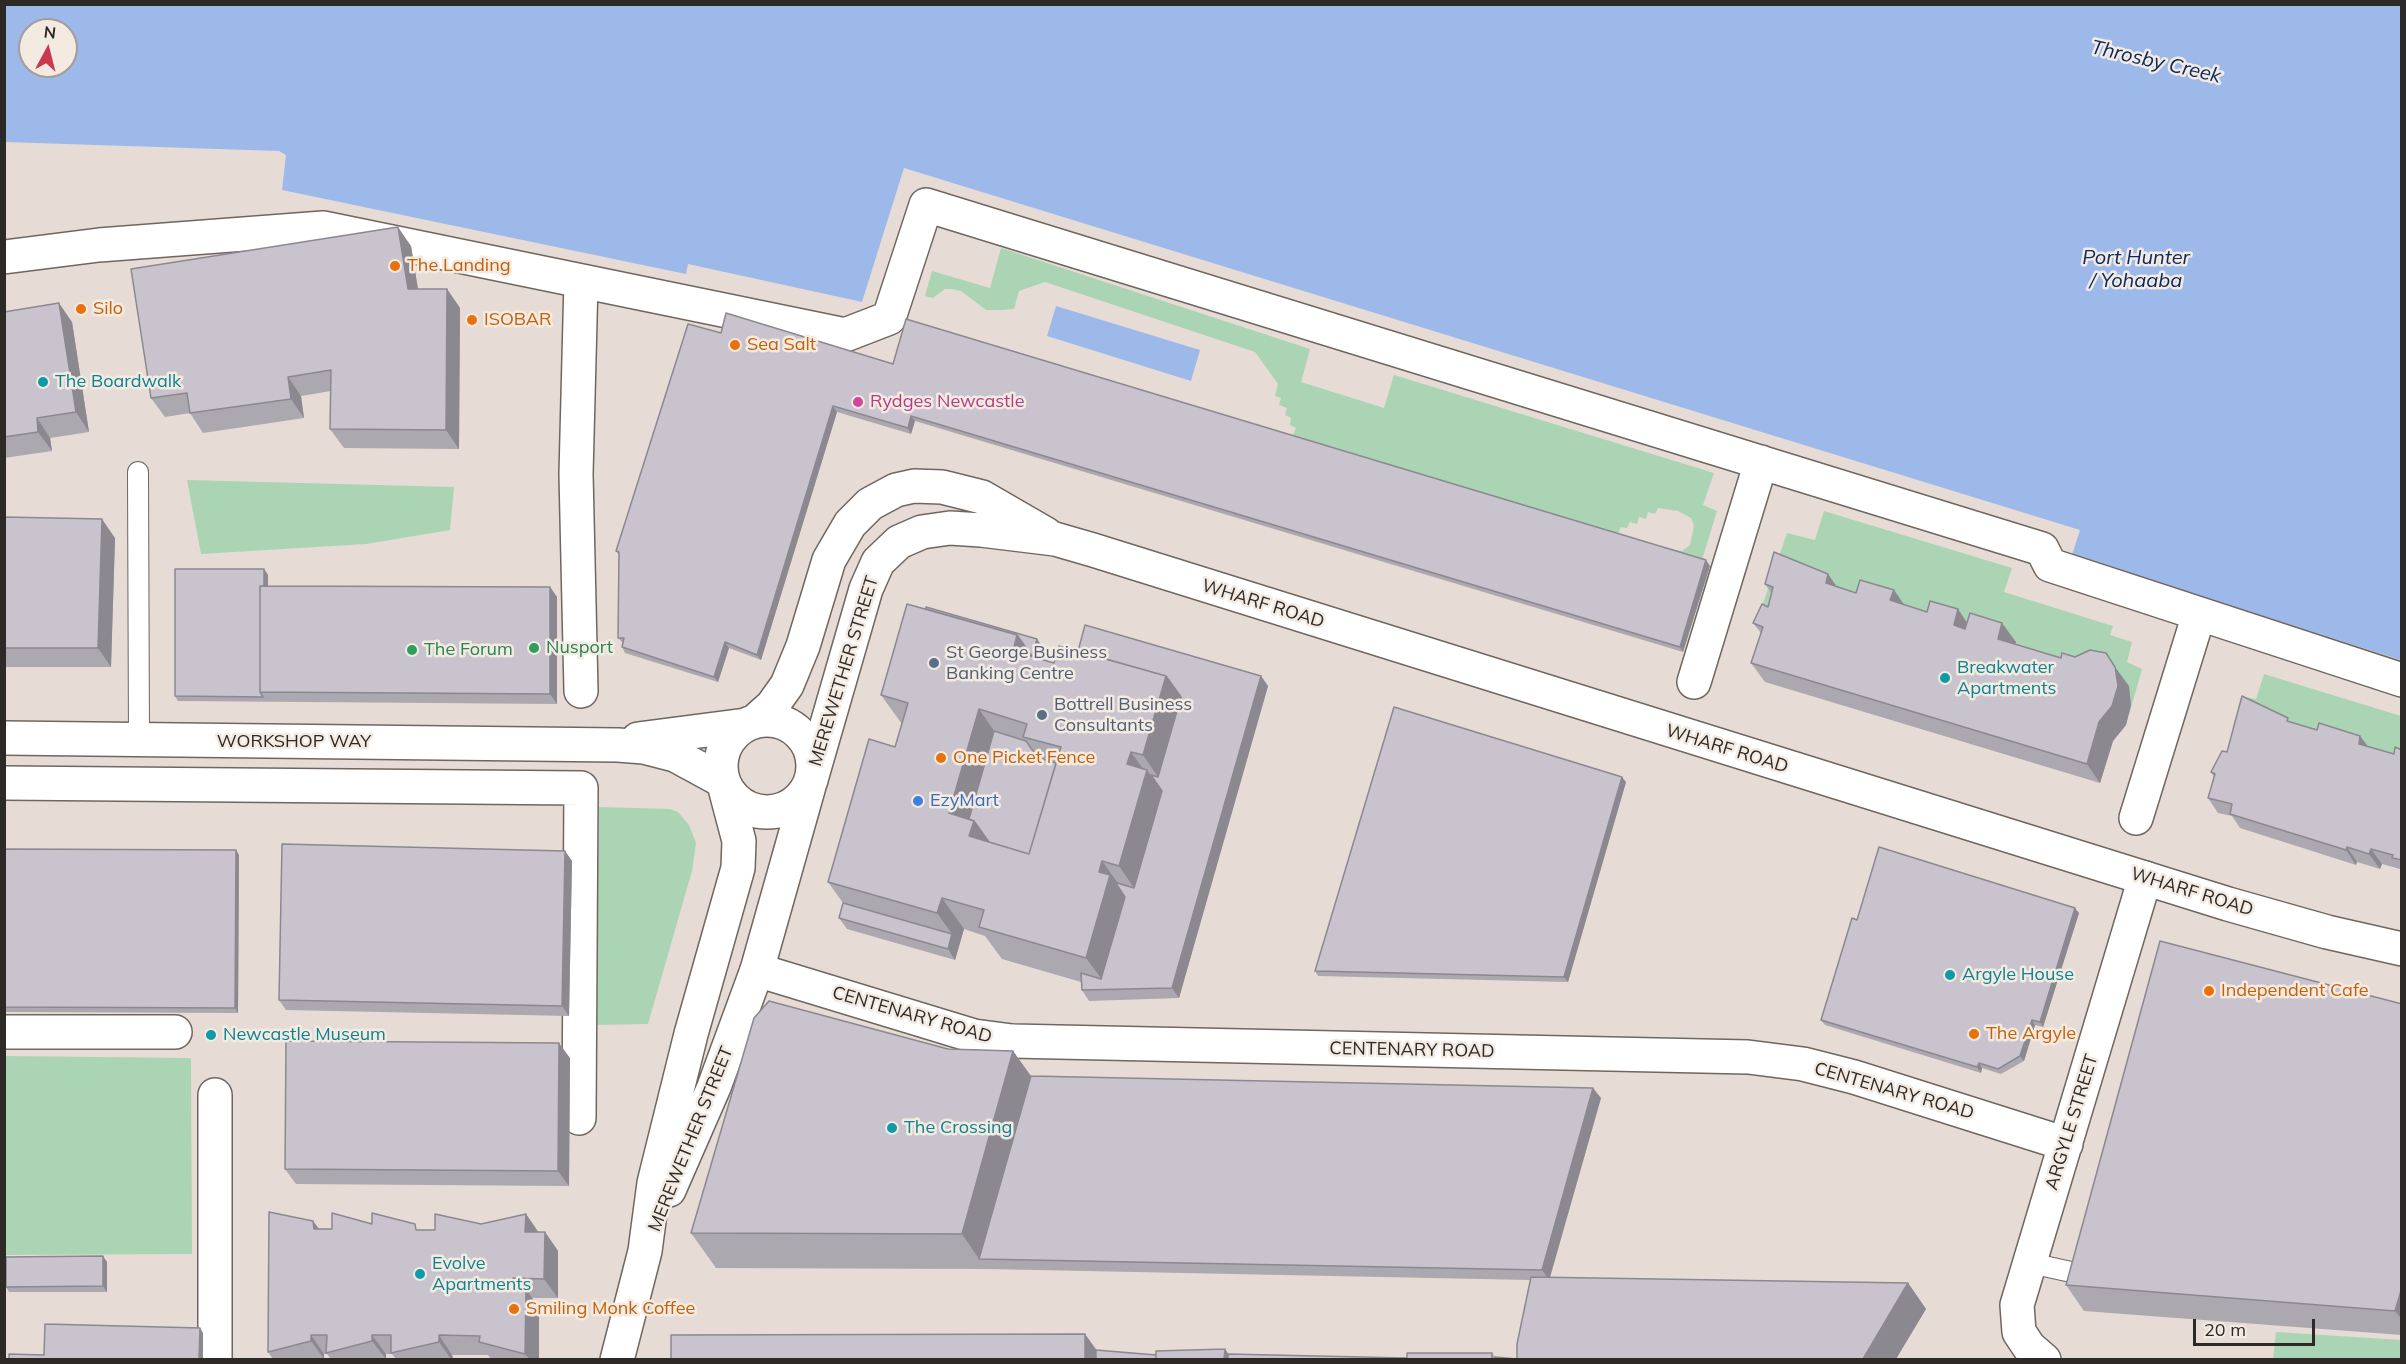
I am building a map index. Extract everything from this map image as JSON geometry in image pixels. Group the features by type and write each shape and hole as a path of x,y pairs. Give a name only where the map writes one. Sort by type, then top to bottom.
{"street":[{"path":"4,257 99,245 323,228 845,335 889,318 926,205 2042,549 2050,565 2402,680"},
{"path":"581,281 576,474 581,691"},
{"path":"1694,682 1761,462"},
{"path":"750,724 773,720 798,731 810,748 810,781 791,807 771,813 746,807 723,784 719,768 725,746 731,737 772,706 794,670 821,580 839,540 860,513 882,496 914,486 942,486 961,490 993,502 1055,539"},
{"name":"MEREWETHER STREET","path":"645,1251 714,1087 757,970 872,573 887,551 910,536 944,529 981,530 1055,539"},
{"name":"WHARF ROAD","path":"1055,539 2145,878 2327,932 2402,949"},
{"path":"2136,818 2199,614"},
{"name":"WORKSHOP WAY","path":"583,743 750,724"},
{"name":"WORKSHOP WAY","path":"4,738 139,742 583,743 659,750 688,760 723,784"},
{"path":"4,783 581,788 579,1118"},
{"name":"MEREWETHER STREET","path":"617,1359 645,1251 654,1183 691,1034 738,868 739,841 723,784"},
{"name":"ARGYLE STREET","path":"2028,1355 2019,1332 2017,1305 2145,878"},
{"name":"CENTENARY ROAD","path":"713,957 974,1036 1012,1041 1679,1054 1748,1057 1803,1064 1854,1077 2066,1144"},
{"path":"4,1032 175,1032"},
{"path":"215,1095 215,1359"}],"lane":[{"path":"138,472 139,742"},
{"path":"2030,1263 2094,1277"}],"green space":[{"path":"1001,248 1310,349 1301,382 1384,408 1394,375 1714,473 1703,505 1717,511 1701,563 1653,549 1654,545 1682,551 1690,545 1694,526 1691,518 1678,511 1658,508 1655,514 1648,512 1646,519 1639,517 1637,524 1630,522 1627,528 1621,527 1618,534 1293,435 1296,428 1290,425 1291,418 1285,415 1287,408 1279,405 1281,398 1275,396 1278,384 1255,352 1045,282 1019,291 1014,309 986,310 961,291 952,289 945,289 933,298 925,296 932,271 990,288"},
{"path":"187,480 454,487 450,530 366,544 201,554"},
{"path":"1824,511 2012,568 2004,592 2113,626 2110,635 2132,642 2127,662 2142,669 2129,715 2129,686 2119,673 2011,658 2015,642 1778,603 1758,618 1787,533 1815,540"},
{"path":"2264,674 2401,716 2401,768 2327,745 2244,697 2256,699"},
{"path":"599,807 670,809 678,812 689,825 696,843 692,871 648,1024 596,1025"},
{"path":"5,1056 191,1058 192,1254 5,1255"},
{"path":"2276,1332 2401,1340 2401,1359 2273,1359"}],"water":[{"name":"Port Hunter / Yohaaba","path":"5,5 2401,5 2401,660 2072,555 2080,530 904,168 862,302 688,264 686,274 282,190 286,155 279,151 5,142"},
{"path":"1056,306 1200,350 1191,381 1047,336"}],"building":[{"path":"398,227 408,289 447,289 446,430 330,429 331,370 288,377 291,399 190,413 187,393 151,398 131,269"},
{"name":"The Boardwalk","path":"59,303 76,412 37,418 38,432 4,437 4,312"},
{"name":"Rydges Newcastle","path":"726,313 893,364 906,319 1706,560 1680,647 911,416 908,428 833,406 757,655 725,642 714,677 622,647 624,638 618,638 619,552 616,551 688,324 721,333"},
{"path":"4,517 102,519 98,648 4,648"},
{"name":"Breakwater Apartments","path":"1774,552 1828,574 1826,583 1856,593 1860,580 1894,590 1890,600 1927,612 1930,601 1958,609 1954,625 1965,629 1970,613 2002,623 1998,639 2061,658 2062,653 2075,657 2090,650 2106,653 2115,667 2118,686 2112,706 2099,722 2087,764 1751,663 1763,627 1753,623 1762,604 1768,607 1773,587 1765,584"},
{"path":"175,569 264,569 264,586 260,586 260,692 263,697 175,696"},
{"name":"The Forum","path":"260,586 550,587 550,694 260,692"},
{"path":"907,604 1017,635 1013,651 1054,663 1059,646 1166,676 1143,755 1131,752 1127,764 1147,770 1119,866 1102,861 1099,872 1110,875 1086,958 979,927 984,910 942,898 937,913 828,882 869,739 895,747 908,703 881,695","holes":["979,709 1027,724 1023,737 1061,747 1029,854 969,836 974,821 949,813"]},
{"path":"926,607 1037,639 1032,656 1017,635 926,609"},
{"path":"1085,625 1261,676 1172,988 1082,990 1081,973 1101,979 1125,897 1117,883 1134,888 1162,791 1151,775 1158,777 1181,697 1166,676 1078,651"},
{"path":"2242,696 2288,718 2287,721 2317,730 2319,723 2360,736 2359,744 2394,754 2395,747 2402,750 2402,860 2371,849 2369,854 2347,847 2346,850 2230,814 2232,804 2208,798 2215,774 2211,772 2222,751 2227,752"},
{"path":"1394,707 1622,777 1564,977 1315,971"},
{"path":"994,731 1026,741 1038,758 1056,763 1029,854 989,842 974,821 969,819"},
{"path":"282,844 565,851 562,1006 279,1000"},
{"name":"Argyle House","path":"1879,847 2075,908 2040,1022 2032,1020 2020,1056 1998,1069 1979,1063 1977,1067 1821,1020 1852,918 1857,920"},
{"path":"4,849 236,850 235,1008 4,1007"},
{"path":"843,903 952,934 948,949 839,918"},
{"path":"2160,941 2402,1004 2402,1287 2395,1311 2066,1285"},
{"name":"The Crossing","path":"769,1001 948,1049 1013,1051 962,1234 691,1233 754,1018"},
{"path":"286,1041 559,1043 558,1171 285,1169"},
{"path":"1031,1076 1593,1088 1542,1270 979,1259"},
{"name":"Evolve Apartments","path":"269,1212 313,1221 314,1229 332,1229 332,1213 372,1224 372,1213 415,1224 416,1230 435,1230 435,1214 481,1224 526,1214 525,1232 545,1232 544,1279 513,1278 512,1289 526,1289 525,1354 479,1342 480,1336 439,1335 439,1342 391,1353 391,1335 372,1335 372,1341 326,1353 327,1335 311,1335 311,1341 268,1352"},
{"path":"103,1256 103,1286 6,1287 6,1257"},
{"path":"1531,1277 1908,1283 1863,1359 1517,1359 1517,1344"},
{"path":"45,1324 200,1328 199,1359 9,1359 9,1354 44,1355"},
{"path":"1085,1334 1085,1359 671,1359 671,1335"},
{"path":"1225,1349 1224,1359 1156,1359 1156,1351"},
{"path":"1096,1350 1156,1355 1156,1359 1096,1359"},
{"path":"1407,1353 1492,1353 1492,1359 1407,1359"},
{"path":"1228,1354 1407,1358 1407,1359 1228,1359"}],"place":[{"name":"The Landing","path":"395,266"},
{"name":"Silo","path":"81,309"},
{"name":"ISOBAR","path":"472,320"},
{"name":"Sea Salt","path":"735,345"},
{"name":"The Boardwalk","path":"43,382"},
{"name":"Rydges Newcastle","path":"858,402"},
{"name":"Nusport","path":"534,648"},
{"name":"The Forum","path":"412,650"},
{"name":"St George Business Banking Centre","path":"934,663"},
{"name":"Breakwater Apartments","path":"1945,678"},
{"name":"Bottrell Business Consultants","path":"1042,715"},
{"name":"One Picket Fence","path":"941,758"},
{"name":"EzyMart","path":"918,801"},
{"name":"Argyle House","path":"1950,975"},
{"name":"Independent Cafe","path":"2209,991"},
{"name":"The Argyle","path":"1974,1034"},
{"name":"Newcastle Museum","path":"211,1035"},
{"name":"The Crossing","path":"892,1128"},
{"name":"Evolve Apartments","path":"420,1274"},
{"name":"Smiling Monk Coffee","path":"514,1309"}],"water label":[{"name":"Throsby Creek","path":"2156,62"}]}
